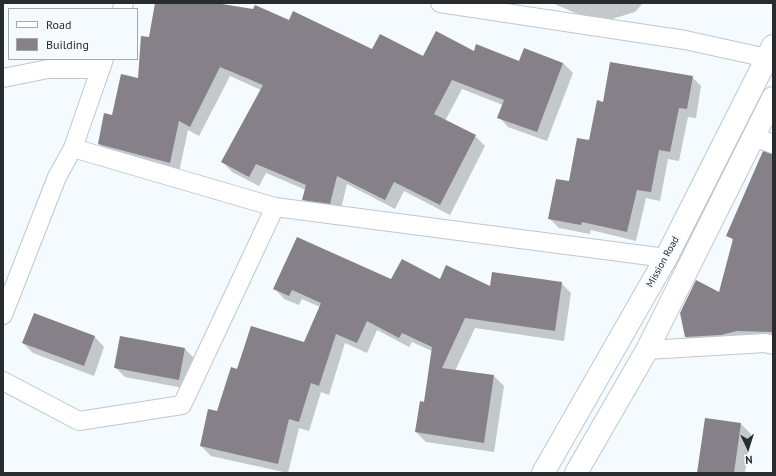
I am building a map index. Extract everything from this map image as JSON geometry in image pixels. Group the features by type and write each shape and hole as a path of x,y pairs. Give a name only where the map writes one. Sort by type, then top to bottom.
{"street":[{"path":"440,3 770,52"},
{"name":"Mission Road","path":"543,473 666,258 770,52"},
{"path":"3,78 48,69 102,64 73,148 57,177 3,315"},
{"path":"576,473 647,350 763,141 773,98"},
{"path":"73,148 275,207 666,258"},
{"path":"3,381 79,421 182,405 275,207"},
{"path":"647,350 765,343 773,344"}],"building":[{"path":"155,3 216,3 253,9 255,5 289,20 293,11 372,49 380,34 423,56 436,31 474,51 476,44 519,61 524,48 563,63 537,132 497,118 504,100 452,80 434,114 476,135 440,205 394,182 385,200 337,176 330,204 302,200 306,185 256,164 249,177 221,162 263,85 220,67 190,127 179,121 170,163 98,144 104,113 112,115 121,74 138,78 141,36 149,37"},
{"path":"610,62 693,76 687,109 679,108 670,152 659,150 651,192 637,190 627,232 582,222 581,225 548,219 556,179 569,181 577,138 589,140 597,100 603,102"},
{"path":"763,151 773,154 773,332 737,331 721,335 685,337 680,313 696,280 719,292 733,239 726,236"},
{"path":"297,237 391,279 402,259 440,279 446,265 490,286 492,272 562,282 555,331 465,318 442,368 494,375 484,443 415,432 420,401 424,402 432,347 402,333 399,338 367,321 357,343 336,334 319,386 311,383 299,422 289,419 278,464 200,446 208,409 217,411 231,367 237,369 251,326 304,342 321,303 292,290 289,296 273,289"},
{"path":"34,313 95,336 84,366 22,343"},
{"path":"120,336 185,348 179,380 114,368"},
{"path":"705,418 741,423 734,473 697,473"}]}
